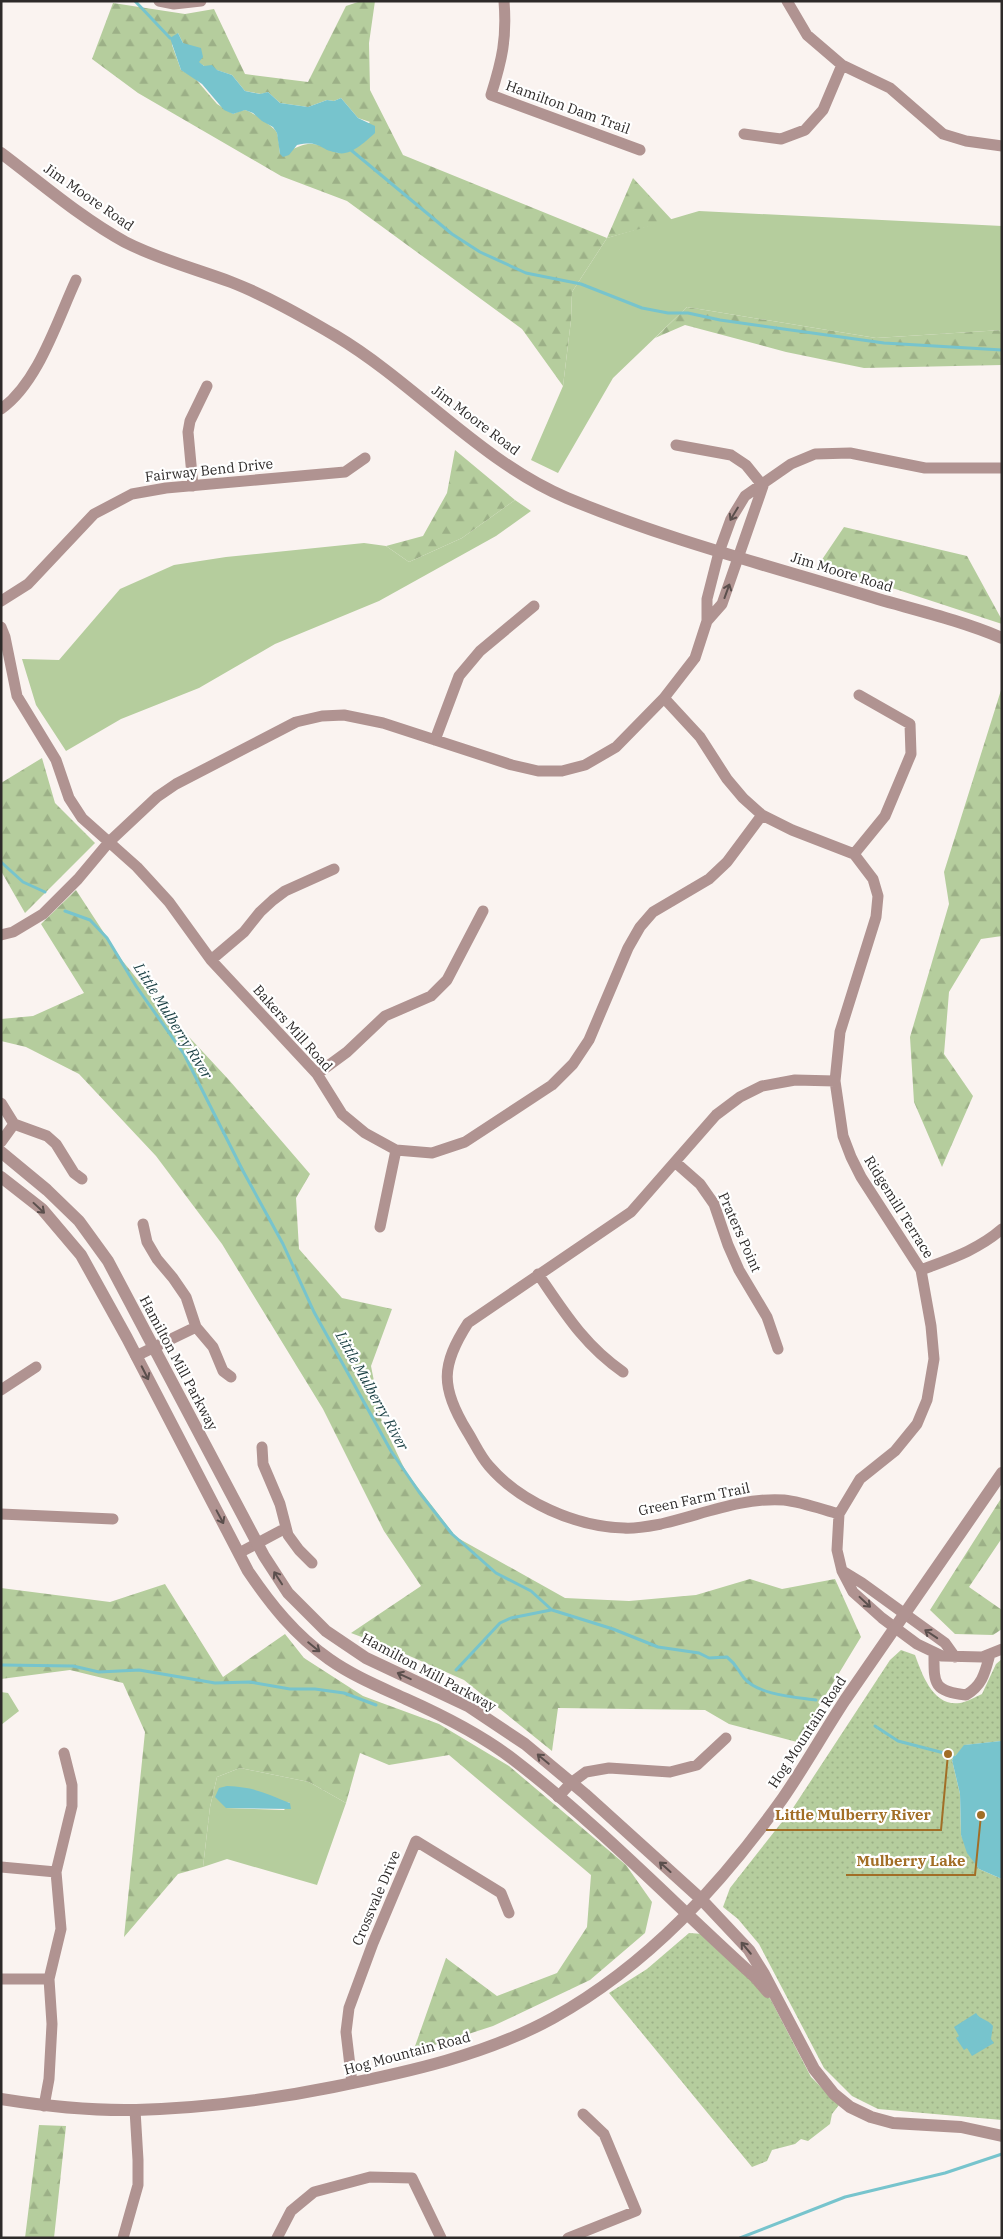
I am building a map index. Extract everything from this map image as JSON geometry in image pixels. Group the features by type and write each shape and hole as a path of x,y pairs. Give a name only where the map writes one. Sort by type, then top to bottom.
{"street":[{"path":"159,1 174,4 201,1"},
{"name":"Hamilton Dam Trail","path":"504,1 506,30 502,62 491,95 640,150"},
{"path":"787,1 807,35 842,65 890,88 943,134 966,142 1002,146"},
{"path":"744,134 781,139 805,130 823,110 842,65"},
{"name":"Jim Moore Road","path":"1,153 98,225 126,242 152,254 234,284 290,309 338,337 400,379 493,455 564,497 719,552 954,620 1002,638"},
{"path":"1,409 12,402 32,378 76,280"},
{"path":"193,486 188,432 190,421 207,386"},
{"path":"676,444 731,455 746,465 763,486"},
{"path":"1,935 13,932 43,914 78,880 109,842 157,796 176,784 296,722 322,716 344,715 383,723 512,765 538,771 562,771 585,765 616,747 664,698 695,658 707,620 707,599 719,552 731,518 746,496 763,486 791,464 815,454 850,453 925,468 1002,468"},
{"name":"Fairway Bend Drive","path":"1,601 28,584 94,514 132,494 193,486 345,472 365,458"},
{"path":"707,620 722,604 763,486"},
{"path":"435,740 459,676 480,651 534,606"},
{"name":"Bakers Mill Road","path":"1,627 6,637 17,696 56,760 69,798 82,818 137,867 169,902 211,960 317,1074 342,1114 365,1133 396,1150 432,1153 466,1142 552,1085 573,1064 589,1040 628,948 640,927 653,912 709,879 727,862 762,815"},
{"path":"664,698 700,737 727,779 743,798 762,815 792,830 854,854 885,816 911,754 910,724 859,694"},
{"name":"Ridgemill Terrace","path":"854,854 873,878 878,896 876,917 840,1032 835,1081 844,1136 851,1157 861,1177 921,1270 931,1326 934,1359 927,1400 917,1424 895,1451 860,1480 839,1514 837,1550 842,1571 854,1592 895,1629 934,1654"},
{"path":"211,960 244,932 260,912 273,900 285,892 334,869"},
{"path":"317,1074 347,1052 384,1016 431,996 447,980 483,911"},
{"path":"623,1372 604,1359 577,1332 538,1274 610,1228 631,1212 716,1115 740,1097 762,1086 795,1080 835,1081"},
{"path":"1,1103 14,1124 47,1136 56,1144 74,1174 82,1179"},
{"path":"1,1142 14,1124"},
{"path":"380,1227 396,1150"},
{"name":"Hamilton Mill Parkway","path":"1,1152 47,1190 79,1221 108,1261 257,1544 288,1594 326,1631 366,1658 468,1706 526,1744 701,1900 749,1950 823,2082 850,2107 872,2117 893,2123 961,2127 1002,2136"},
{"name":"Praters Point","path":"675,1162 700,1184 714,1204 735,1262 766,1317 778,1349"},
{"name":"Hamilton Mill Parkway","path":"1,1177 42,1209 80,1255 136,1356 248,1571 272,1607 298,1633 330,1660 364,1680 458,1724 514,1759 755,1977 779,2006"},
{"path":"143,1224 147,1242 157,1259 186,1297 196,1327 213,1348 222,1371 231,1377"},
{"path":"921,1270 968,1252 988,1241 1002,1229"},
{"name":"Green Farm Trail","path":"538,1274 468,1323 453,1346 447,1366 446,1380 450,1398 458,1417 489,1466 513,1489 544,1507 585,1522 624,1528 660,1524 750,1501 784,1500 839,1514"},
{"path":"136,1356 153,1346 196,1327"},
{"path":"1,1390 36,1367"},
{"path":"262,1447 263,1464 280,1504 288,1535 298,1550 312,1563"},
{"name":"Hog Mountain Road","path":"1,2099 44,2106 135,2110 296,2094 439,2063 508,2039 553,2017 632,1965 687,1915 741,1854 785,1795 826,1728 1002,1473"},
{"path":"1,1514 113,1520"},
{"path":"239,1554 286,1528"},
{"path":"842,1571 862,1583 945,1643 955,1656"},
{"path":"990,1654 984,1676 977,1689 966,1696 946,1691 937,1684 934,1678 934,1654 982,1657 1002,1649"},
{"path":"558,1797 586,1772 609,1768 670,1772 688,1767 696,1764 726,1738"},
{"path":"44,2106 49,2079 52,2024 49,1979 61,1929 56,1872 72,1806 72,1785 64,1754"},
{"name":"Crossvale Drive","path":"352,2083 346,2032 349,2008 373,1943 416,1841 501,1894 509,1913"},
{"path":"1,1866 56,1872"},
{"path":"1,1979 49,1979"},
{"path":"123,2238 138,2185 135,2110"},
{"path":"568,2238 636,2211 604,2134 583,2114"},
{"path":"277,2238 291,2210 314,2192 370,2178 412,2178 441,2238"}],"green space":[{"path":"361,1 375,1 369,43 370,90 403,155 607,238 572,292 571,320 563,386 522,329 347,201 281,176 138,93 92,59 113,3 185,14 214,9 245,74 308,82 346,6","holes":["178,33 183,43 198,62 204,66 232,75 245,91 261,94 268,92 280,103 308,107 327,100 334,101 341,98 358,118 370,122 338,153 309,144 280,154 277,133 272,127 248,111 243,110 233,114 217,104 193,76 181,70 172,45"]},
{"path":"633,178 672,220 607,238"},
{"path":"699,211 1002,226 1002,330 876,338 687,307 613,378 558,473 531,460 563,386 571,320 572,292 607,238"},
{"path":"687,307 876,338 1002,330 1002,365 864,368 786,352 685,325 655,338"},
{"path":"455,450 515,500 462,538 409,562 386,546 423,536 447,493"},
{"path":"515,500 531,511 496,536 379,601 275,644 199,688 121,719 66,751 36,705 22,659 59,660 120,589 174,565 226,557 364,543 386,546 409,562 462,538"},
{"path":"844,527 967,556 1002,620 1002,624 819,564"},
{"path":"1002,687 1002,936 981,939 949,992 944,1054 973,1096 942,1167 914,1102 910,1037 949,904 944,872"},
{"path":"42,758 55,803 95,843 25,913 1,871 1,783"},
{"path":"76,890 121,959 150,995 229,1080 310,1174 296,1198 299,1249 342,1298 392,1309 371,1366 382,1422 406,1472 456,1537 565,1598 629,1601 696,1595 750,1579 782,1589 835,1579 861,1637 797,1742 729,1724 705,1710 558,1708 552,1751 464,1680 396,1650 351,1633 421,1586 384,1531 323,1409 222,1244 156,1156 79,1074 26,1047 1,1041 1,1019 33,1016 84,993 41,924"},
{"path":"1002,1497 1002,1538 969,1587 1002,1610 1002,1629 993,1635 955,1634 930,1610"},
{"path":"165,1584 223,1677 285,1634 304,1658 363,1696 439,1724 509,1766 626,1865 652,1902 645,1933 590,1980 493,2026 413,2052 446,1958 497,1996 557,1973 587,1927 591,1875 449,1755 389,1765 360,1753 346,1803 309,1782 240,1768 217,1777 210,1807 203,1867 178,1874 124,1937 145,1732 123,1683 70,1670 1,1679 1,1588 110,1602"},
{"path":"901,1650 915,1655 930,1688 943,1700 951,1703 968,1701 982,1694 996,1664 1002,1659 1002,1741 965,1745 952,1760 960,1794 961,1835 979,1869 1002,1879 1002,2120 878,2109 852,2096 824,2068 759,1944 738,1919 723,1907 730,1888 793,1808 890,1660"},
{"path":"1,1692 8,1693 19,1711 1,1725"},
{"path":"240,1768 309,1782 346,1803 317,1885 227,1859 203,1867 210,1807 217,1777","holes":["287,1802 290,1803 284,1810 226,1808"]},
{"path":"689,1933 703,1934 760,1985 771,2000 811,2077 839,2105 832,2114 830,2124 808,2141 801,2139 795,2144 772,2150 767,2161 752,2167 609,1993 647,1969"},
{"path":"39,2125 66,2126 54,2238 25,2238"}],"water":[{"path":"178,33 183,43 201,48 203,57 199,62 204,66 212,65 217,70 232,75 245,91 260,94 268,92 280,103 308,107 327,100 334,101 341,98 358,118 375,126 375,133 358,147 348,152 332,152 316,145 305,144 297,145 289,155 283,157 280,154 277,133 273,127 253,113 245,110 233,114 224,110 202,84 181,70 170,38"},
{"path":"1001,1741 1002,1879 979,1869 967,1853 961,1835 960,1794 952,1760 964,1745"},
{"path":"227,1786 266,1793 290,1803 291,1809 226,1808 215,1797 219,1788"},
{"path":"976,2013 993,2026 991,2039 994,2043 972,2056 967,2048 964,2050 956,2038 959,2036 954,2027"}],"waterway":[{"path":"135,1 170,38"},
{"path":"351,150 452,234 480,252 526,273 581,284 642,308 668,313 688,313 720,320 884,343 1002,350"},
{"name":"Little Mulberry River","path":"1,862 23,882 45,892"},
{"name":"Little Mulberry River","path":"65,911 90,920 107,938 136,986 184,1054 243,1171 283,1244 314,1312 391,1451 419,1492 452,1534 496,1573 531,1591 552,1610 613,1629 658,1647 699,1653 709,1658 727,1657 744,1678 758,1688 767,1692 816,1700"},
{"path":"456,1670 500,1623 511,1618 551,1610"},
{"path":"1,1665 73,1666 99,1672 139,1670 215,1683 250,1682 290,1689 315,1689 344,1693 376,1705"},
{"name":"Little Mulberry River","path":"875,1726 898,1741 948,1754 957,1759"},
{"path":"740,2238 845,2197 945,2173 1002,2154"}],"place":[{"name":"Little Mulberry River","path":"948,1754"},
{"name":"Mulberry Lake","path":"981,1815"}]}
